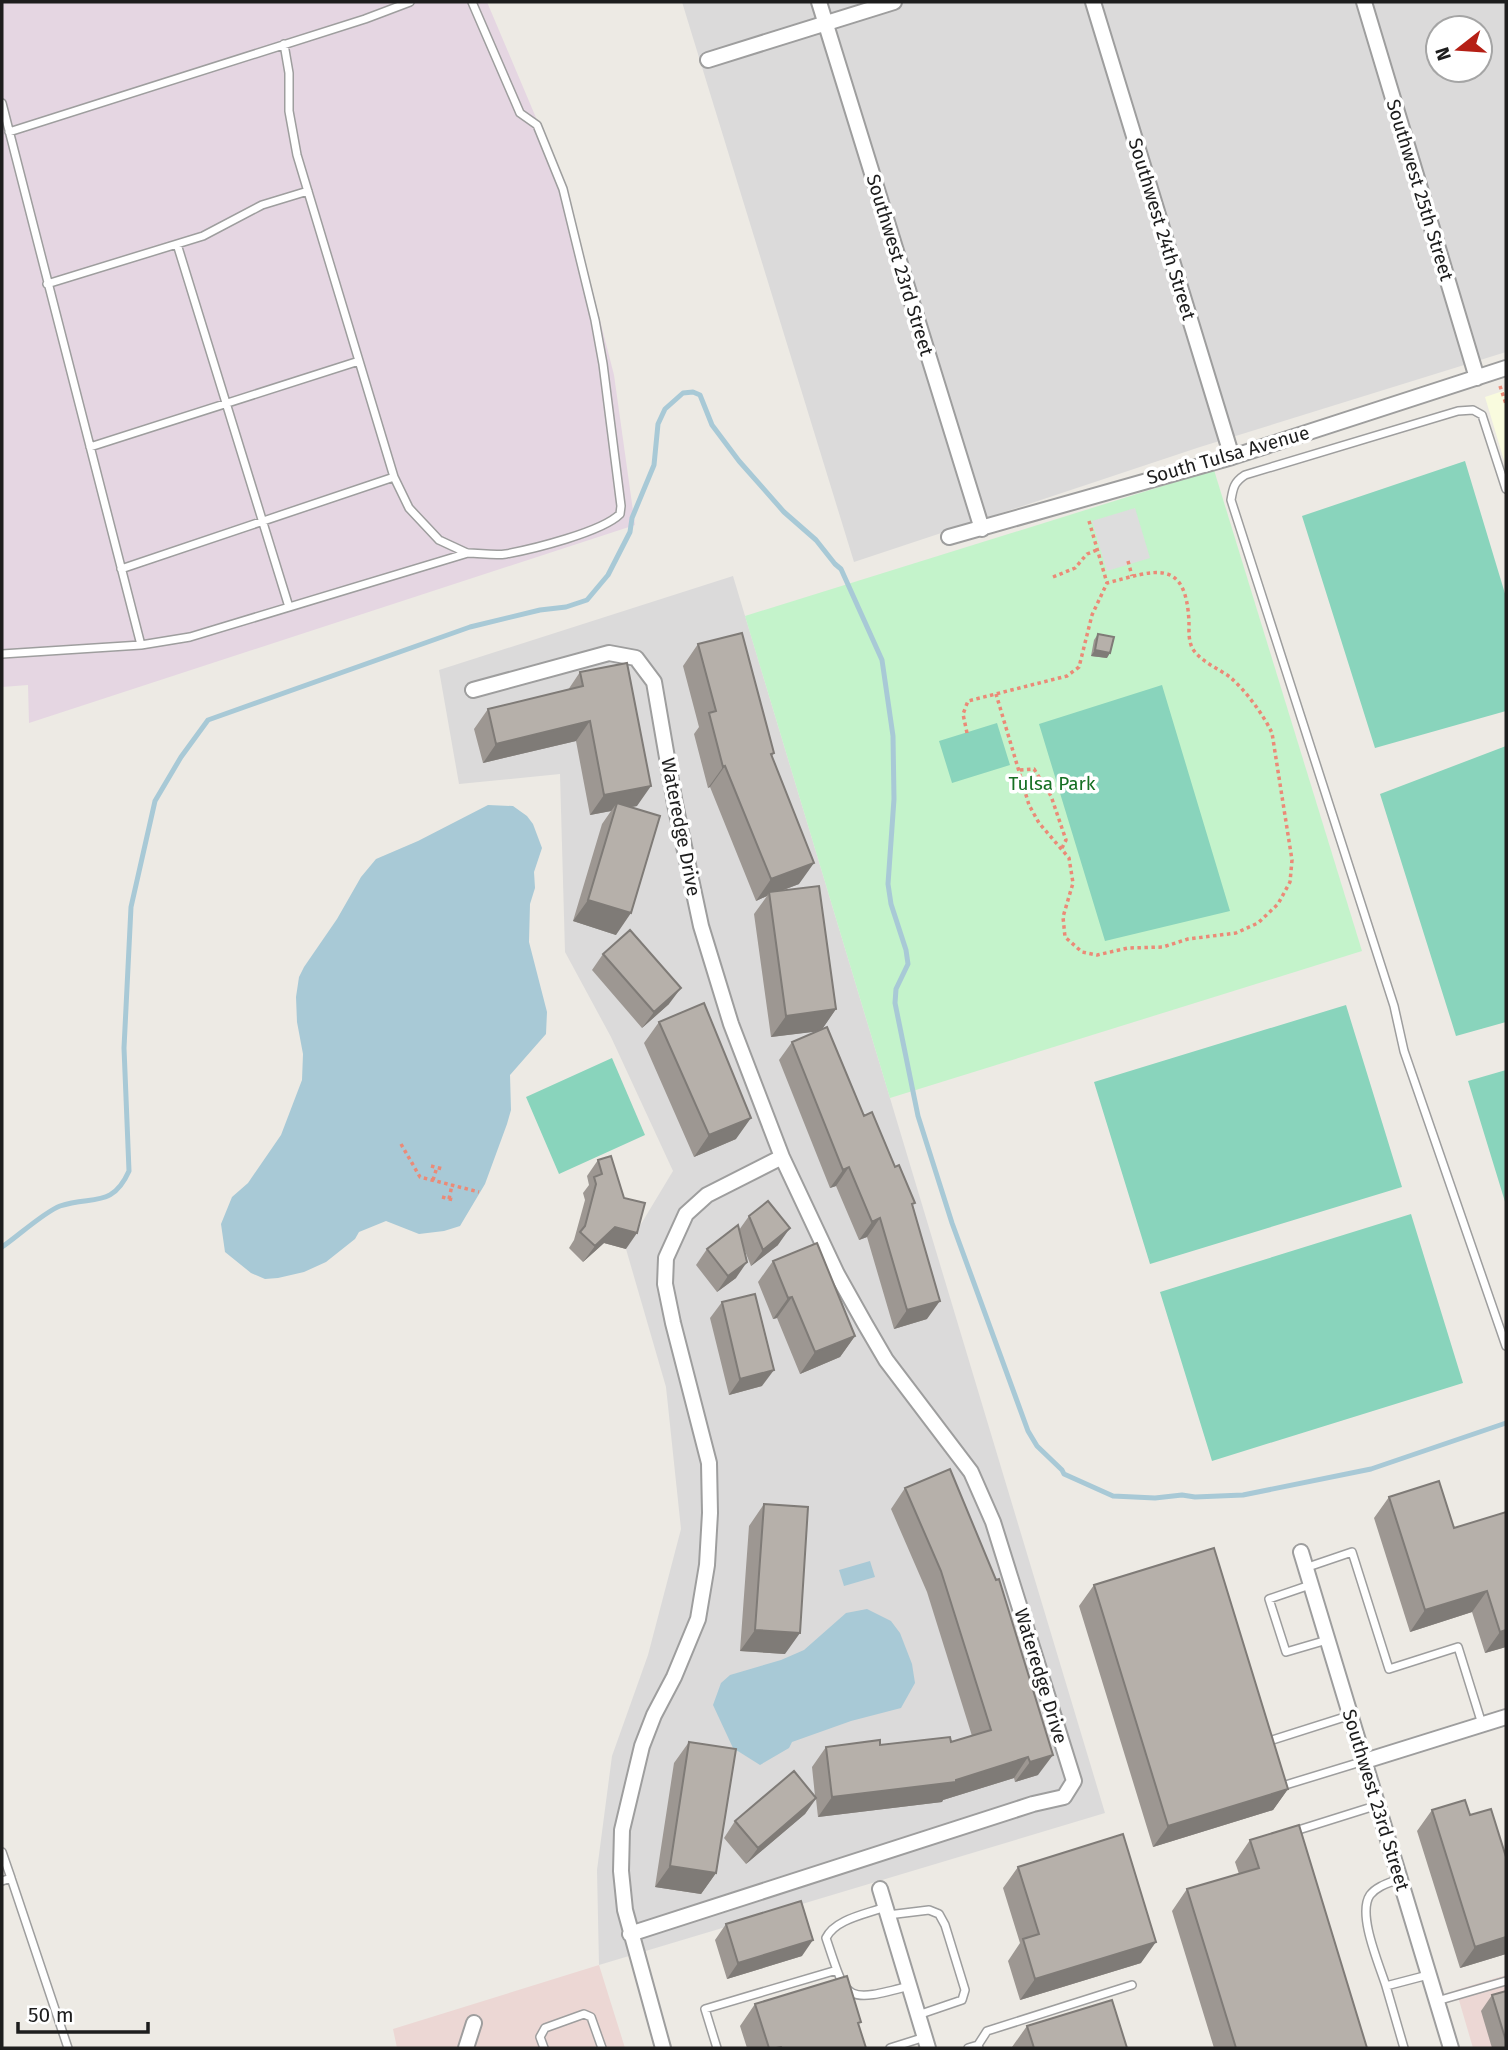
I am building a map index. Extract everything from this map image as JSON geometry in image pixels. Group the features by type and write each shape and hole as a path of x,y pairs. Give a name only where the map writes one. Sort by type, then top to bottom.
{"street":[{"name":"Southwest 23rd Street","path":"819,2 982,529"},
{"path":"708,60 894,2"},
{"name":"Southwest 24th Street","path":"1093,2 1232,457"},
{"name":"Southwest 25th Street","path":"1364,2 1477,378"},
{"name":"South Tulsa Avenue","path":"949,537 1232,457 1506,369"},
{"name":"Wateredge Drive","path":"473,691 609,653 636,658 654,682 675,804 701,926 731,1024 782,1157 837,1274 886,1360 971,1472 993,1522 1074,1781 1064,1797 1033,1804 630,1934"},
{"path":"663,2048 625,1910 621,1871 622,1830 642,1746 698,1619 707,1565 710,1513 709,1463 673,1324 665,1284 666,1258 686,1214 708,1195 782,1157"},
{"name":"Southwest 23rd Street","path":"1301,1552 1451,2048"},
{"path":"1365,1760 1506,1717"},
{"path":"880,1889 926,2043"},
{"path":"466,2048 474,2023"}],"lane":[{"path":"9,132 365,19 410,2"},
{"path":"2,654 141,645 190,637 468,553 504,554 548,544 612,522 620,514 603,364 595,320 562,189 537,125 520,113 472,2"},
{"path":"284,44 289,73 289,111 297,155 394,477 410,508 439,540 468,553"},
{"path":"2,103 141,645"},
{"path":"47,284 203,236 262,205 308,191"},
{"path":"177,244 289,607"},
{"path":"90,447 359,361"},
{"path":"1506,489 1482,415 1473,410 1458,411 1245,475 1233,486 1231,500 1394,1006 1404,1051 1506,1346"},
{"path":"121,569 394,477"},
{"path":"1305,1568 1352,1552 1389,1669 1458,1647 1482,1724"},
{"path":"1310,1585 1269,1599 1286,1653 1327,1640"},
{"path":"1266,1754 1262,1743 1351,1715"},
{"path":"1273,1776 1276,1788 1365,1760"},
{"path":"1283,1835 1378,1805"},
{"path":"2,1852 68,2048"},
{"path":"2,1881 11,1878"},
{"path":"1400,1878 1376,1888 1369,1896 1366,1922 1404,2048"},
{"path":"909,1986 868,1997 854,1995 844,1986 837,1970 826,1938 830,1929 887,1911 929,1910 939,1914 965,1990 962,2000 918,2015"},
{"path":"717,2048 705,2009 837,1970"},
{"path":"1386,1986 1429,1975"},
{"path":"1437,2001 1506,1981"},
{"path":"968,2048 979,2047 987,2031 1132,1985"},
{"path":"544,2048 540,2037 545,2028 584,2014 591,2017 602,2048"},
{"path":"890,2048 926,2043"}],"path":[{"path":"967,733 963,714 968,701 1074,673 1082,658 1092,615 1107,583 1089,521"},
{"path":"1053,577 1074,568 1087,554 1097,550"},
{"path":"1128,561 1132,576"},
{"path":"996,694 1029,806 1069,858 1073,875 1072,890 1063,916 1062,930 1074,947 1097,955 1128,948 1163,947 1188,939 1236,933 1268,916 1290,882 1292,860 1275,742 1265,719 1231,679 1193,649 1189,638 1185,594 1174,578 1161,571 1107,583"},
{"path":"1020,770 1034,769 1046,785 1066,840 1062,848"},
{"path":"401,1144 420,1177 479,1192"},
{"path":"431,1166 443,1168"},
{"path":"433,1180 437,1167"},
{"path":"449,1199 452,1185"},
{"path":"442,1197 454,1200"}],"shaded area":[{"path":"2,2 487,2 567,191 614,375 635,525 29,723 28,685 2,687"},
{"path":"682,2 1506,2 1506,352 1200,447 854,562"},
{"path":"1506,390 1506,467 1485,397"},
{"path":"1135,508 1150,558 1107,571 1092,521"},
{"path":"733,576 1105,1813 599,1965 597,1870 612,1756 648,1655 681,1529 666,1387 626,1249 673,1171 611,1037 565,952 560,774 459,784 439,670"},
{"path":"599,1965 625,2048 397,2048 393,2029"},
{"path":"1506,1975 1506,2048 1473,2048 1456,1990"}],"green space":[{"path":"1465,461 1506,597 1506,711 1375,748 1302,516"},
{"name":"Tulsa Park","path":"1214,470 1362,951 890,1098 745,616"},
{"path":"1162,685 1230,911 1105,941 1039,724"},
{"path":"997,723 1010,765 952,783 939,741"},
{"path":"1506,746 1506,1022 1456,1036 1380,794"},
{"path":"1346,1005 1402,1187 1150,1264 1094,1082"},
{"path":"612,1058 645,1135 559,1174 526,1097"},
{"path":"1506,1070 1506,1205 1468,1081"},
{"path":"1411,1214 1463,1383 1212,1461 1160,1292"}],"water":[{"path":"488,805 513,806 527,816 542,848 534,872 535,888 530,904 529,942 547,1012 546,1034 510,1075 511,1110 485,1184 460,1226 419,1234 386,1221 359,1232 355,1239 326,1262 304,1272 265,1279 251,1273 225,1252 221,1224 232,1197 248,1183 281,1135 302,1080 303,1054 296,997 299,977 304,967 337,919 361,877 376,859"},
{"path":"870,1561 875,1577 844,1586 839,1570"},
{"path":"867,1609 891,1621 900,1633 912,1664 915,1683 901,1708 851,1721 792,1742 789,1748 760,1765 733,1748 713,1705 721,1683 730,1675 781,1660 804,1650 846,1613"}],"building":[{"path":"742,633 774,753 771,754 814,863 771,879 725,766 723,767 709,713 716,711 698,644"},
{"path":"1098,634 1114,637 1110,653 1095,650"},
{"path":"627,663 651,786 604,795 590,721 496,744 488,709 583,686 580,672"},
{"path":"617,803 660,816 631,913 588,900"},
{"path":"819,886 836,1009 786,1016 769,892"},
{"path":"630,930 681,988 654,1012 603,954"},
{"path":"704,1003 751,1118 709,1135 659,1022"},
{"path":"827,1027 864,1116 872,1112 895,1167 899,1165 915,1203 912,1204 940,1301 907,1310 880,1218 872,1222 849,1167 843,1170 792,1042"},
{"path":"611,1156 624,1198 645,1203 637,1233 615,1227 595,1246 580,1232 585,1226 596,1184 594,1177 602,1174 598,1160"},
{"path":"768,1201 790,1228 763,1250 749,1216"},
{"path":"738,1225 747,1262 728,1276 707,1249"},
{"path":"817,1243 855,1336 815,1352 792,1297 788,1298 773,1261"},
{"path":"755,1294 774,1370 740,1379 722,1302"},
{"path":"950,1469 996,1580 999,1579 1053,1755 1030,1762 1028,1757 956,1782 832,1797 826,1747 880,1740 880,1745 950,1737 951,1742 991,1730 941,1571 905,1488"},
{"path":"1439,1481 1454,1528 1506,1512 1506,1630 1500,1632 1487,1591 1425,1610 1389,1497"},
{"path":"764,1504 808,1507 800,1633 755,1630"},
{"path":"1214,1548 1288,1789 1168,1826 1094,1585"},
{"path":"689,1742 736,1749 716,1873 670,1866"},
{"path":"794,1771 816,1798 758,1848 735,1821"},
{"path":"1465,1800 1470,1815 1491,1809 1506,1857 1506,1937 1475,1947 1432,1810"},
{"path":"1299,1825 1367,2048 1236,2048 1187,1889 1259,1868 1250,1840"},
{"path":"1123,1834 1156,1942 1035,1979 1023,1939 1039,1934 1018,1867"},
{"path":"801,1901 813,1940 738,1963 726,1924"},
{"path":"847,1976 866,2048 769,2048 755,2004"},
{"path":"1506,1991 1506,2041 1492,1995"},
{"path":"1112,2000 1127,2048 1034,2048 1027,2026"}],"waterway":[{"path":"2,1247 60,1206 108,1196 116,1191 129,1171 124,1048 131,907 155,801 181,757 208,720 470,627 587,600 608,575 630,532 632,518 654,465 658,424 665,409 683,393 693,392 700,395 712,425 739,461 784,512 816,540 841,569 882,660 893,736 894,799 888,884 908,964 896,989 895,1003 918,1116 952,1223 1028,1431 1037,1446 1064,1474 1113,1496 1155,1498 1243,1495 1371,1469 1506,1423"}]}
